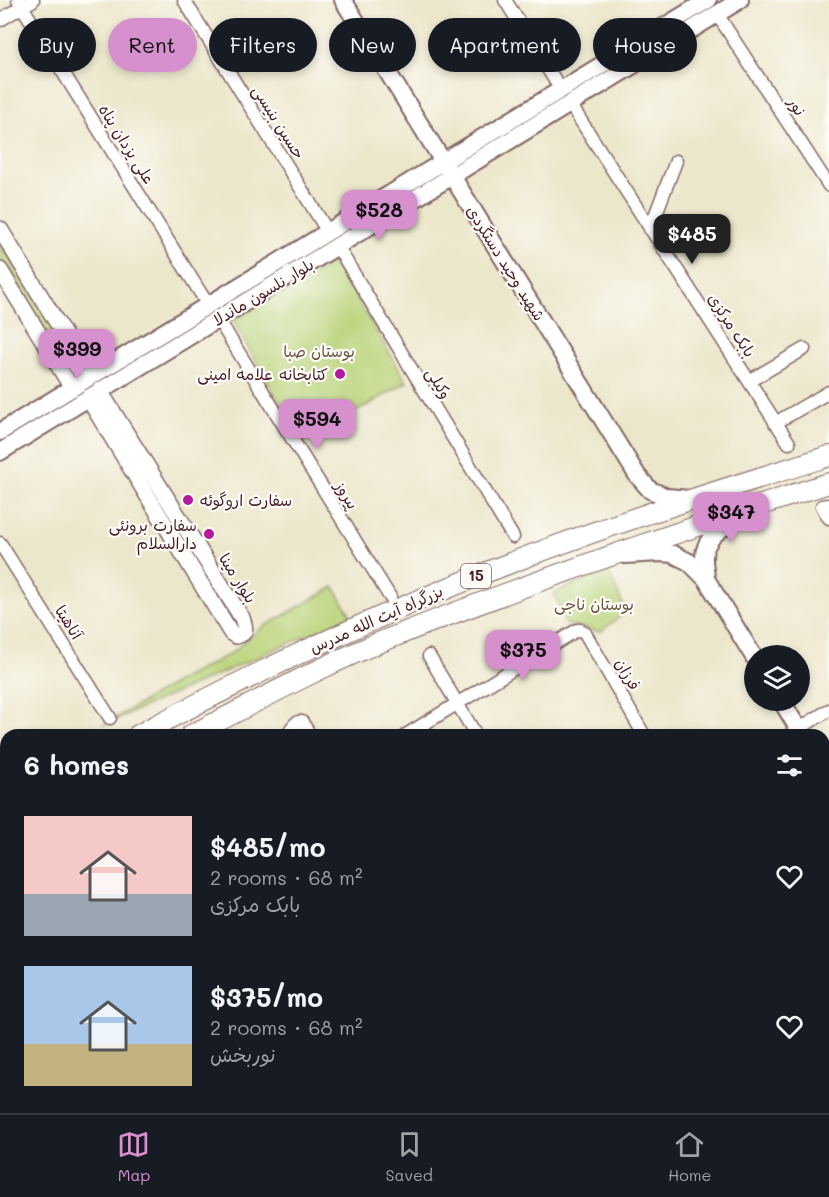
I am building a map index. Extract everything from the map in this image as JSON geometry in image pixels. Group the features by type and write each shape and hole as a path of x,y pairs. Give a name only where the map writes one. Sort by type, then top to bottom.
{"highway":[{"name":"بزرگراه آیت الله مدرس","path":"150,729 301,652 454,585 527,556 689,499 829,456"},
{"name":"بزرگراه آیت الله مدرس","path":"203,729 382,642 606,556 829,483"}],"main road":[{"name":"شهید وحید دستگردی","path":"343,0 637,475 650,490 667,497 689,499"},
{"name":"بلوار نلسون ماندلا","path":"0,452 96,396 160,345 712,7 740,0"},
{"name":"بلوار نلسون ماندلا","path":"565,97 690,4 712,7"},
{"name":"بلوار نلسون ماندلا","path":"0,432 72,388 96,396"},
{"path":"706,579 703,558 708,541 719,530 751,508"},
{"path":"606,556 660,553 673,554 689,562 706,579 747,645"},
{"path":"786,711 795,729"}],"street":[{"name":"حسین بنیسی","path":"184,0 333,239"},
{"name":"بابک مرکزی","path":"505,0 565,97 789,443"},
{"path":"0,20 24,2"},
{"name":"علی یزدان پناه","path":"24,2 213,312"},
{"name":"نور","path":"712,7 829,186"},
{"path":"650,229 676,161"},
{"path":"0,229 78,357 96,396"},
{"name":"وكيلی","path":"333,239 513,537"},
{"path":"0,270 72,388"},
{"name":"پیروز","path":"213,312 390,597"},
{"path":"749,381 804,349"},
{"path":"59,368 69,366 78,357"},
{"path":"775,423 829,392"},
{"name":"بلوار مینا","path":"96,396 242,618 246,628 241,635 236,636 231,633 96,396"},
{"path":"829,505 822,506 829,518"},
{"name":"آناهیتا","path":"0,543 110,718"},
{"name":"فرزان","path":"457,704 577,630 581,630 585,633 641,729"},
{"path":"429,656 472,729"},
{"path":"416,729 457,704"},
{"path":"803,729 829,710"}],"green space":[{"path":"0,243 72,359 65,362 0,257"},
{"name":"بوستان صبا","path":"334,261 407,382 303,443 233,321"},
{"name":"بوستان ناجی","path":"608,570 626,612 600,632 566,624 554,593"},
{"path":"334,587 351,616 103,725 230,654 261,628"}],"place":[{"name":"کتابخانه علامه امینی","path":"340,374"},
{"name":"سفارت اروگوئه","path":"188,500"},
{"name":"سفارت برونئی دارالسلام","path":"209,534"}]}
